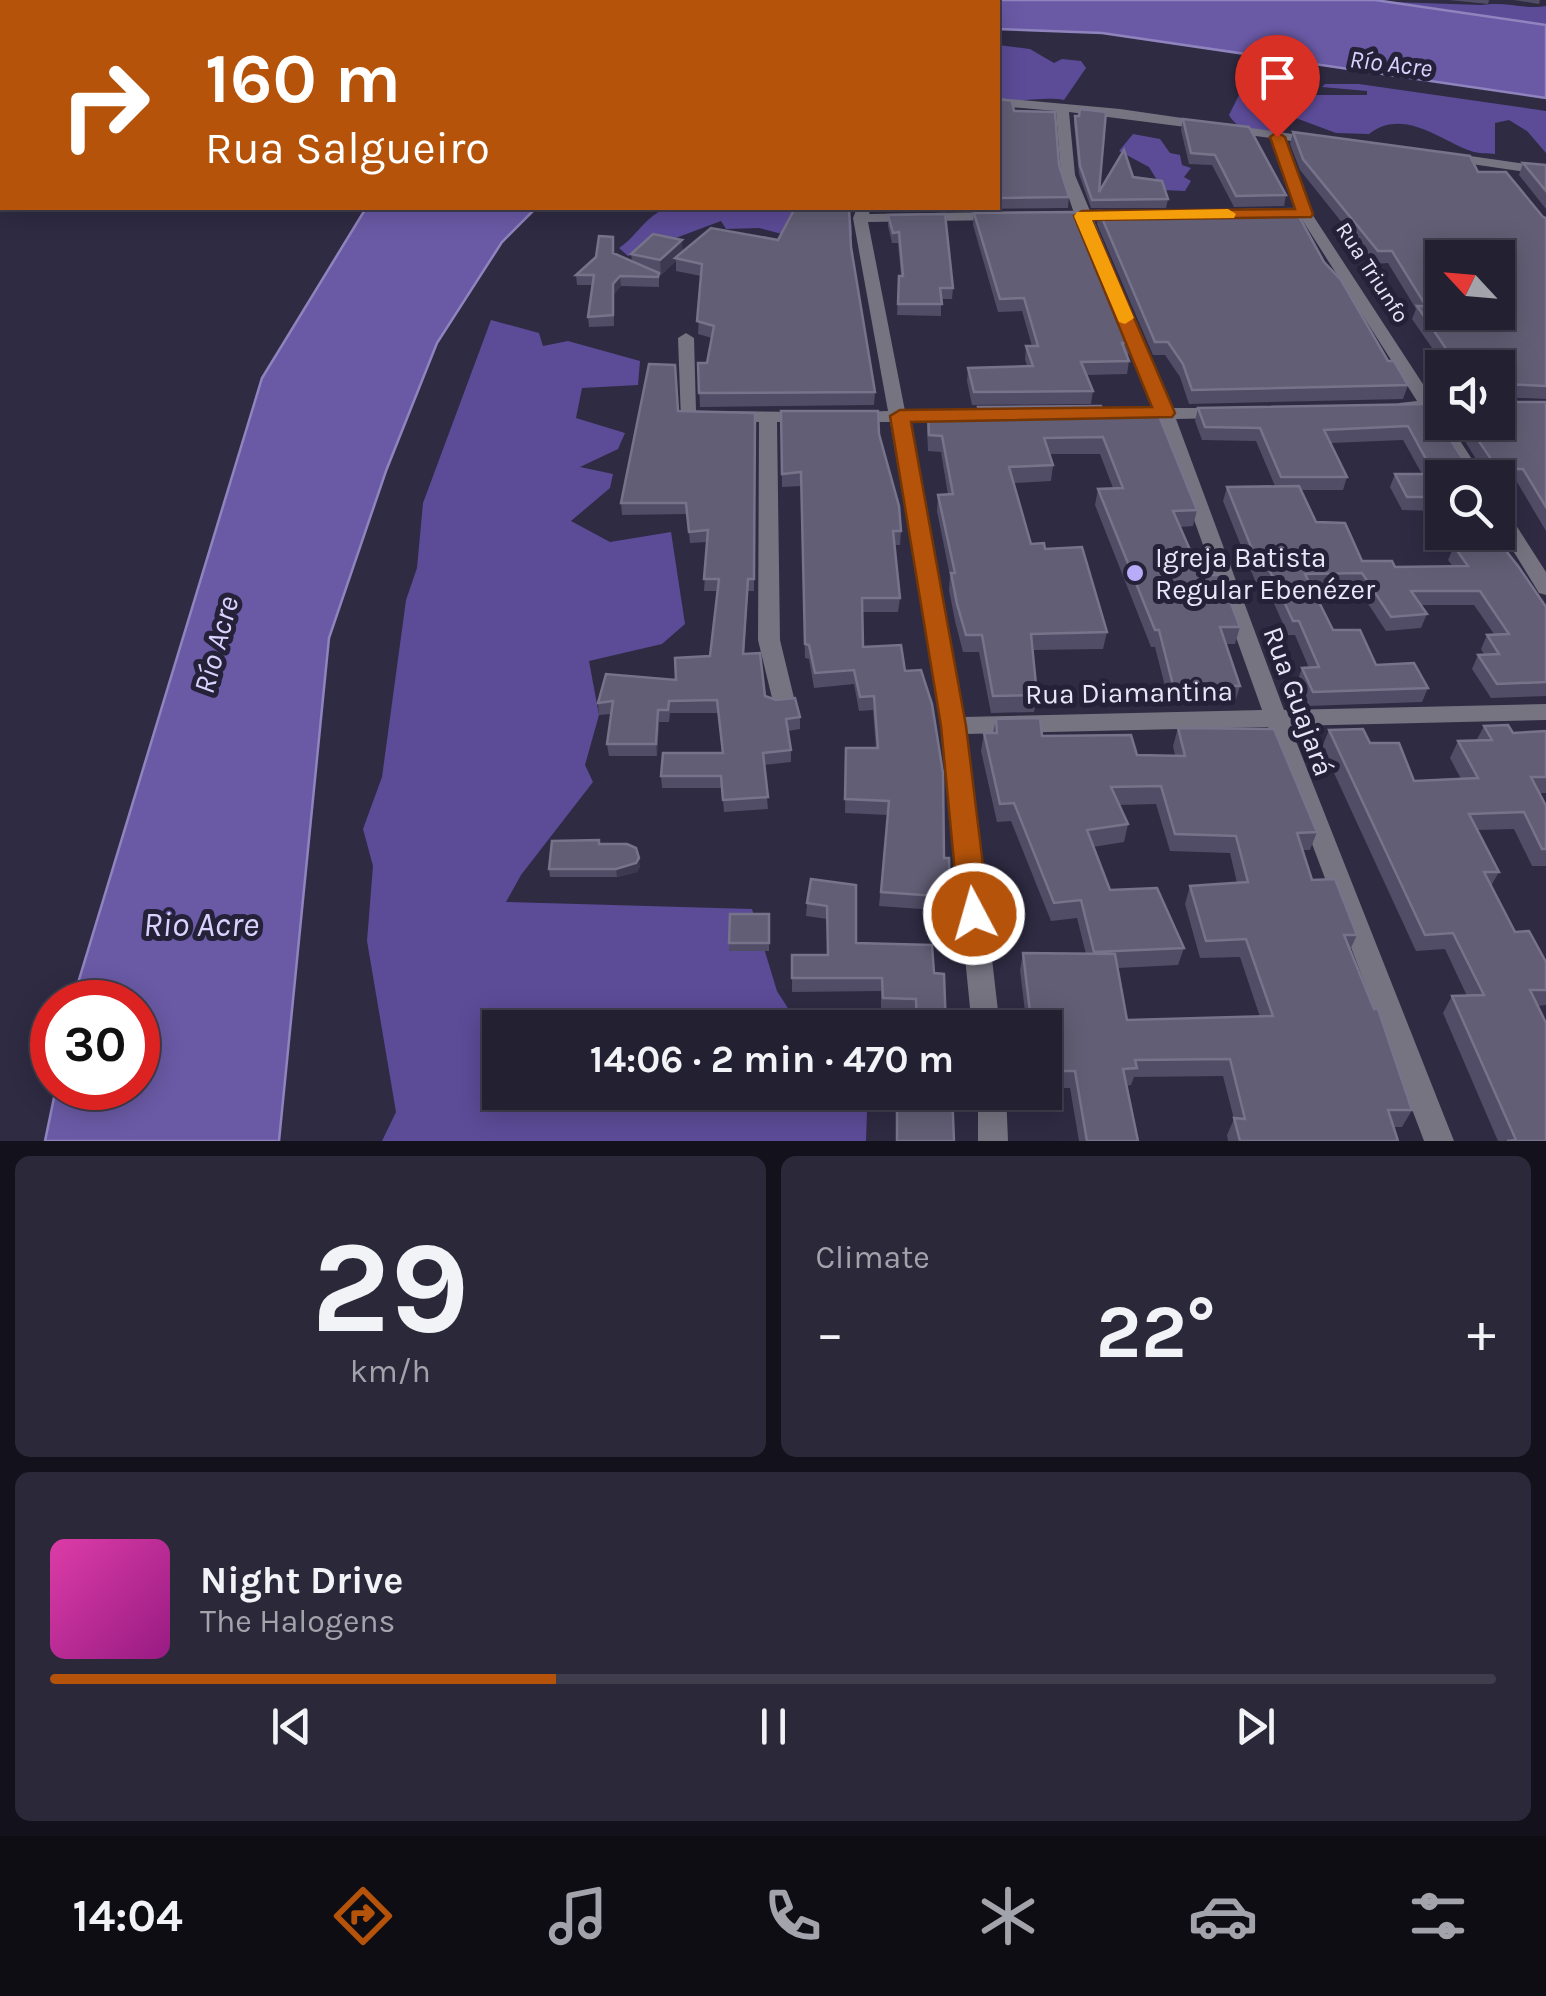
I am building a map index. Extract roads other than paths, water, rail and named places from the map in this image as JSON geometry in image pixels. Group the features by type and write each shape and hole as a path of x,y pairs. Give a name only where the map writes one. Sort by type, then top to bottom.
{"street":[{"path":"1000,102 1336,143"},
{"name":"Rua Guajará","path":"1062,108 1068,175 1082,216 1165,413 1276,719 1439,1141"},
{"name":"Rua Triunfo","path":"1277,137 1305,214 1425,390"},
{"path":"1428,154 1546,170"},
{"path":"1498,164 1510,179"},
{"path":"984,1010 954,726 900,416 885,362 862,213 1008,216"},
{"path":"1156,215 1305,214"},
{"path":"686,338 687,416 976,415"},
{"path":"1389,408 1425,406"},
{"path":"1051,414 1232,413"},
{"path":"768,418 769,640 784,702"},
{"path":"1515,539 1546,588"},
{"name":"Rua Diamantina","path":"954,726 1546,712"},
{"path":"992,1110 993,1141"}],"water":[{"name":"Río Acre","path":"1000,0 1375,0 1546,25 1546,98 1102,33 1000,29"},
{"name":"Rio Acre","path":"365,210 534,210 502,242 437,343 386,471 329,638 279,1141 45,1141 51,1110 160,1110 160,980 79,980 262,378"}],"place":[{"name":"Igreja Batista Regular Ebenézer","path":"1135,573"}]}
